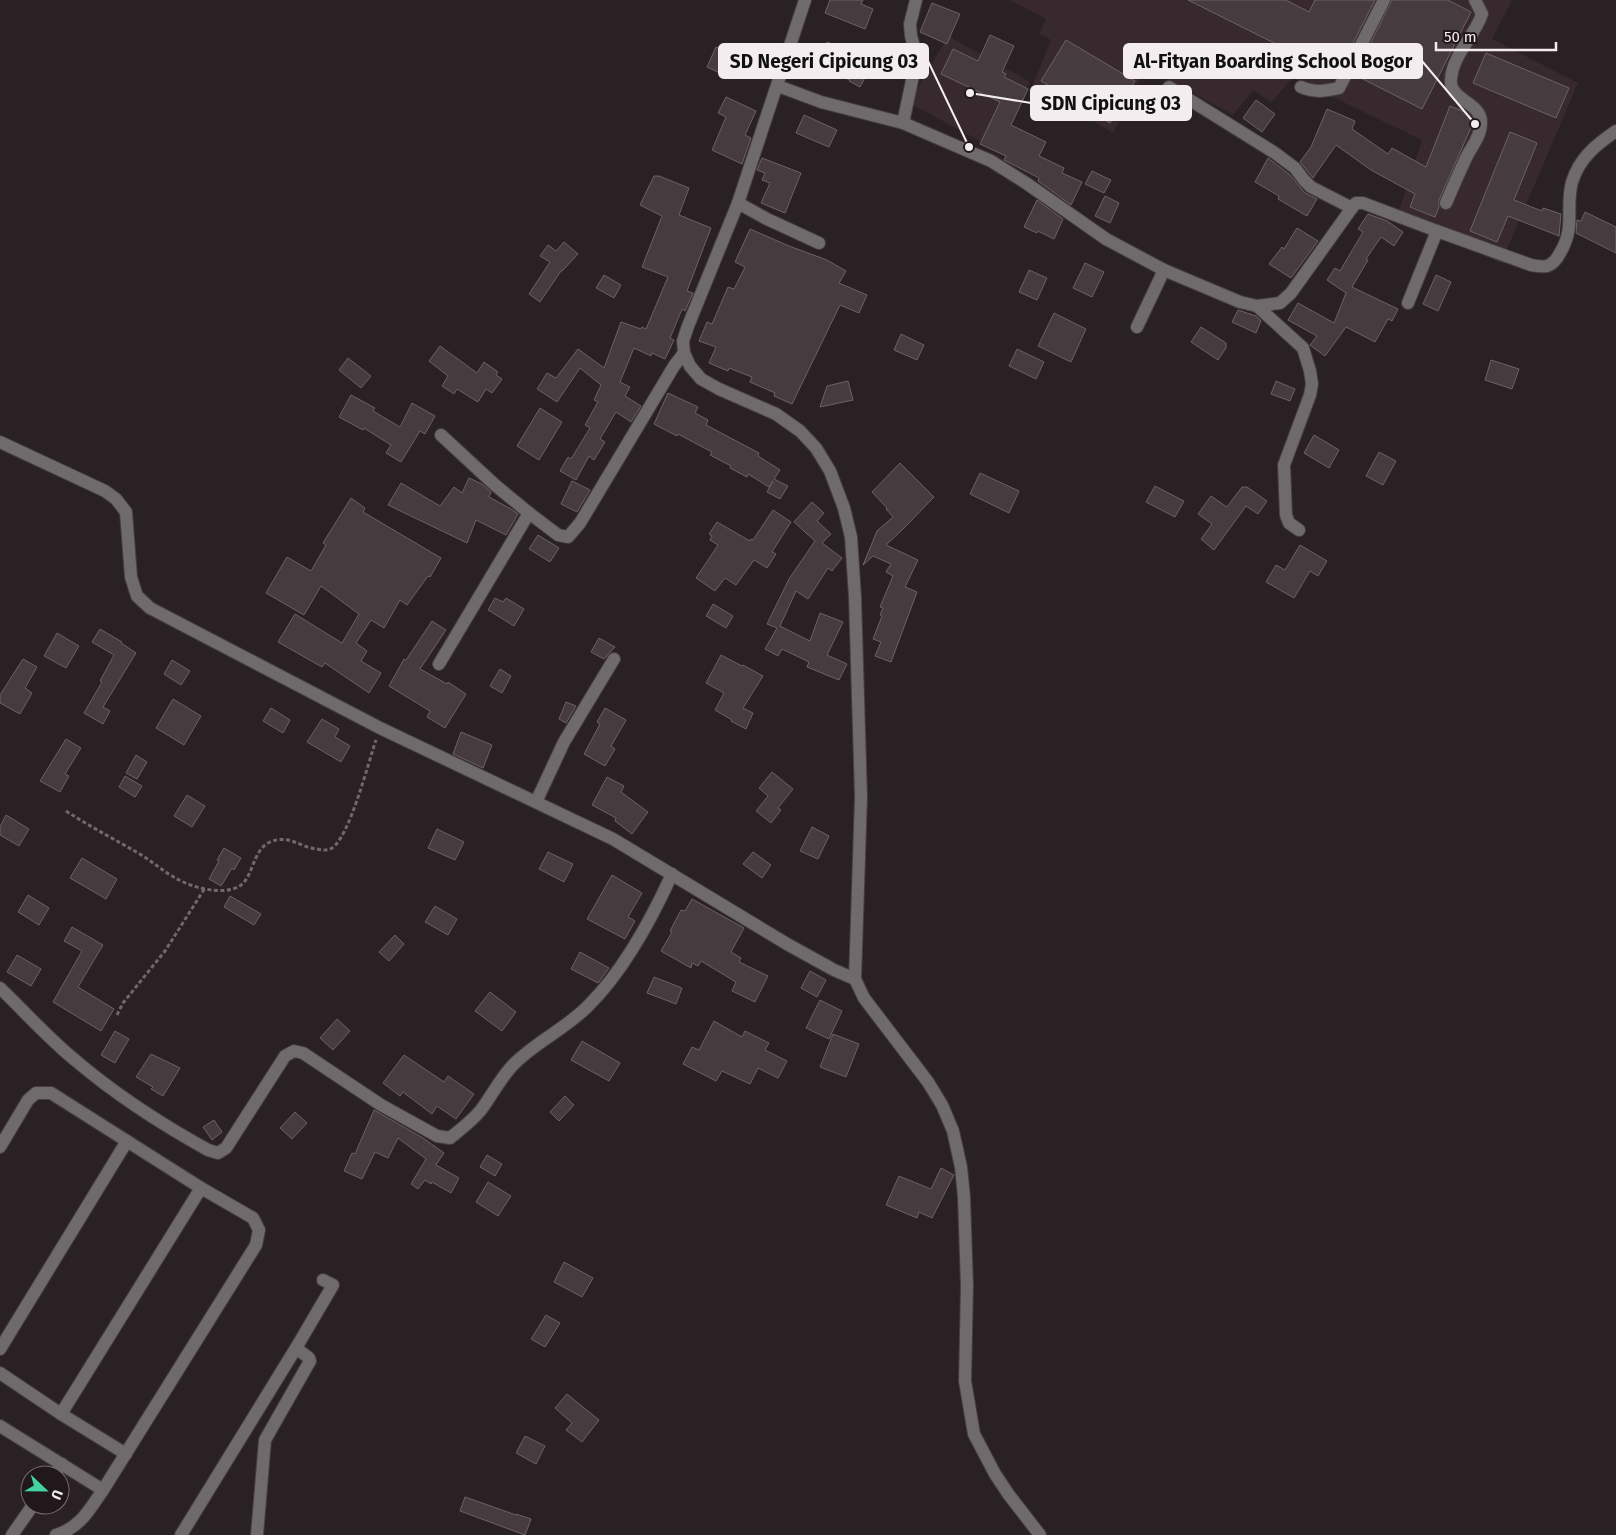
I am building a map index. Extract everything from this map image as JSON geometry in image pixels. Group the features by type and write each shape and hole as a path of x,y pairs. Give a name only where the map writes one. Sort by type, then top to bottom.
{"street":[{"path":"805,0 738,203 688,326 683,341 684,353 690,366 701,379 776,414 800,431 816,448 830,471 844,508 851,537 855,597 861,797 854,979 864,998 928,1082 942,1105 953,1131 961,1166 964,1197 967,1286 965,1381 974,1434 1009,1496 1040,1535"},
{"path":"903,123 917,57 911,36 910,24 916,0"},
{"path":"1301,87 1313,92 1322,92 1328,88 1339,88 1384,0"},
{"path":"1446,203 1478,137 1482,123 1479,112 1454,91 1450,80 1454,66 1478,25 1482,14 1475,0"},
{"path":"778,86 821,102 903,123 991,161 1106,239 1164,270 1240,302 1257,306 1280,302 1290,293 1356,203 1363,203 1531,266 1546,266 1556,261 1565,246 1570,227 1572,183 1582,162 1594,145 1616,131"},
{"path":"1169,86 1275,153 1295,168 1311,187 1352,208"},
{"path":"738,203 767,219 819,242"},
{"path":"1408,303 1438,231"},
{"path":"1137,327 1164,270"},
{"path":"1257,306 1303,348 1310,371 1312,384 1310,395 1284,465 1286,515 1289,523 1299,530"},
{"path":"441,435 495,485 529,513 564,537 568,537 674,366 684,353"},
{"path":"0,442 105,491 116,499 126,512 131,577 137,596 150,608 380,728 613,839 795,948 854,979"},
{"path":"440,664 529,513"},
{"path":"536,802 564,742 614,659"},
{"path":"0,988 73,1059 101,1082 144,1112 208,1150 218,1153 226,1148 285,1056 294,1051 303,1053 382,1106 438,1136 450,1138 465,1127 480,1111 512,1066 529,1049 560,1029 589,1006 613,977 653,916 672,874"},
{"path":"0,1147 28,1100 36,1092 51,1094 201,1188 253,1218 259,1230 256,1244 103,1490 83,1519 68,1531 56,1535"},
{"path":"0,1349 127,1141"},
{"path":"61,1414 201,1188"},
{"path":"181,1535 247,1430 333,1285 323,1280"},
{"path":"257,1535 265,1440 309,1364 309,1358 296,1348"},
{"path":"0,1373 61,1414 126,1454"},
{"path":"0,1426 103,1490"},
{"path":"247,1430 265,1440"},
{"path":"12,1535 26,1515"}],"path":[{"path":"66,810 180,881 217,892 231,890 240,886 246,878 260,849 279,838 288,839 312,849 325,851 331,849 340,840 351,816 380,728"},
{"path":"118,1015 123,1004 165,951 205,888"}],"shaded area":[{"path":"1010,0 1512,0 1492,39 1578,83 1501,263 1397,217 1422,140 1293,78 1271,102 1253,90 1233,115 1146,67 1113,133 1033,84 1051,40 1039,34 1046,19"},
{"path":"948,36 1030,82 995,149 909,103"}],"building":[{"path":"830,0 863,0 861,4 873,9 865,29 825,13"},
{"path":"1188,0 1286,0 1309,12 1315,0 1375,0 1340,68 1337,66 1331,78 1287,56 1290,51"},
{"path":"1392,0 1448,0 1471,12 1422,109 1355,75"},
{"path":"932,3 960,14 947,44 920,32"},
{"path":"990,35 1014,46 1002,72 1006,74 1004,77 1028,89 1011,125 1046,142 1039,156 1064,168 1062,173 1082,182 1071,205 1038,181 1039,178 1004,160 1006,156 980,144 1000,102 941,74 953,49 978,61"},
{"path":"1066,40 1135,81 1110,123 1041,81"},
{"path":"827,42 856,54 872,64 860,87 850,80 817,66"},
{"path":"716,47 742,59 733,79 707,67"},
{"path":"1486,53 1569,88 1556,118 1473,83"},
{"path":"726,97 756,111 745,135 751,138 742,164 712,150 726,117 718,113"},
{"path":"1256,100 1275,114 1262,132 1243,118"},
{"path":"1450,106 1467,113 1473,123 1439,200 1439,207 1435,217 1410,207 1415,194 1371,170 1336,145 1313,178 1300,162 1311,147 1327,109 1355,121 1352,129 1388,154 1392,148 1426,167"},
{"path":"804,115 837,130 829,147 796,133"},
{"path":"1510,132 1537,143 1514,200 1542,211 1543,208 1561,214 1559,236 1508,216 1497,242 1470,231"},
{"path":"762,158 801,173 785,213 761,203 770,183 762,180 765,173 757,170"},
{"path":"1268,158 1289,174 1305,193 1317,199 1307,216 1278,199 1279,196 1255,182"},
{"path":"1092,171 1111,180 1104,193 1085,184"},
{"path":"654,176 659,176 689,188 679,215 711,228 687,291 693,293 685,311 682,309 670,338 674,340 665,359 652,353 651,356 634,348 620,382 630,387 625,396 641,406 631,422 616,412 600,439 605,442 594,460 589,456 576,480 560,471 568,457 571,459 590,428 585,425 598,402 594,400 601,385 580,368 557,402 537,389 547,373 556,378 578,349 604,368 621,322 646,329 668,277 642,267 662,216 640,205"},
{"path":"1105,196 1119,203 1110,223 1095,216"},
{"path":"1037,200 1063,219 1054,239 1024,227"},
{"path":"1585,212 1616,227 1616,253 1576,233 1577,220 1581,221"},
{"path":"1368,214 1387,221 1403,232 1394,246 1381,237 1366,259 1368,260 1352,287 1398,309 1392,321 1388,319 1375,342 1346,327 1325,356 1310,345 1317,336 1288,320 1298,303 1334,323 1346,293 1327,280 1335,268 1340,271 1363,232 1358,229"},
{"path":"1297,228 1318,241 1291,278 1269,264 1282,247 1284,249"},
{"path":"750,229 827,260 846,271 839,283 867,295 859,313 840,305 792,404 774,396 775,393 750,382 752,377 729,368 728,371 709,363 716,347 699,341 707,322 712,324 728,287 734,289 745,267 735,262"},
{"path":"564,242 578,254 561,271 540,302 529,294 550,262 540,256 548,245 556,251"},
{"path":"1085,263 1104,272 1092,297 1073,288"},
{"path":"1029,270 1047,278 1037,300 1019,292"},
{"path":"604,275 621,285 614,298 596,288"},
{"path":"1436,275 1451,282 1438,311 1423,304"},
{"path":"1238,310 1256,316 1261,321 1256,333 1232,322"},
{"path":"1054,313 1086,329 1071,362 1038,346"},
{"path":"1201,327 1226,343 1226,348 1218,360 1191,342"},
{"path":"901,334 924,345 917,360 894,350"},
{"path":"440,346 477,373 484,362 498,372 496,375 502,379 492,393 486,389 478,402 457,389 454,394 442,386 448,376 429,361"},
{"path":"1017,349 1044,362 1036,379 1009,366"},
{"path":"348,358 371,376 361,388 339,370"},
{"path":"1491,360 1519,369 1512,389 1485,380"},
{"path":"848,381 853,400 820,407 827,386"},
{"path":"1276,381 1295,389 1290,401 1271,394"},
{"path":"668,393 698,407 695,413 708,420 706,425 759,453 758,456 780,470 774,479 788,486 780,499 767,492 773,481 769,487 748,474 747,477 710,455 712,452 654,424"},
{"path":"351,395 375,408 373,411 400,427 412,403 435,416 425,434 420,431 401,462 386,453 391,445 364,428 363,430 339,417"},
{"path":"540,408 562,422 539,460 517,446"},
{"path":"1314,435 1339,450 1329,468 1304,453"},
{"path":"1379,452 1396,461 1383,485 1366,476"},
{"path":"900,463 934,497 886,545 918,560 905,587 917,592 891,662 875,656 881,642 873,639 882,616 880,615 883,608 880,607 893,576 886,572 891,564 873,556 863,565 877,531 893,517 872,492"},
{"path":"980,473 1019,491 1009,513 970,494"},
{"path":"469,478 482,484 491,492 489,497 518,514 506,535 476,520 467,543 388,505 401,483 440,506 454,487 462,493"},
{"path":"572,481 590,490 577,512 561,504"},
{"path":"1155,486 1184,501 1175,517 1146,502"},
{"path":"1242,487 1247,487 1267,501 1258,514 1246,506 1214,550 1201,539 1212,524 1198,514 1211,496 1227,507"},
{"path":"351,498 365,508 363,512 441,558 430,577 428,576 407,605 400,600 384,628 371,620 356,643 367,651 361,661 381,673 369,693 325,663 322,667 278,642 295,614 342,643 359,614 321,586 304,615 266,593 287,557 311,571 326,545 323,543"},
{"path":"812,502 824,513 817,521 831,534 822,543 842,558 832,571 828,568 808,599 796,591 780,626 810,641 820,613 843,622 827,655 847,664 839,680 807,667 809,662 782,649 778,656 765,649 777,628 767,624 789,579 815,541 794,522"},
{"path":"773,510 791,522 772,552 776,554 767,568 754,560 736,585 725,578 715,591 696,578 718,545 710,540 712,536 709,534 717,522 750,541 751,539 753,540"},
{"path":"538,535 559,548 550,562 529,549"},
{"path":"1300,545 1327,561 1318,576 1310,571 1294,598 1266,582 1276,565 1285,570"},
{"path":"495,598 503,602 506,598 524,609 514,626 488,610"},
{"path":"713,604 733,616 726,628 706,616"},
{"path":"432,621 446,630 420,669 447,684 448,682 466,694 445,728 427,717 430,711 389,686 404,659 406,660"},
{"path":"100,629 136,653 103,707 110,711 103,724 84,713 102,682 100,681 114,655 92,642"},
{"path":"57,633 79,646 66,668 44,656"},
{"path":"599,638 615,647 604,659 591,652"},
{"path":"721,655 763,676 743,708 753,713 746,729 715,710 724,693 706,683"},
{"path":"23,659 37,667 25,688 32,693 20,714 0,703 0,695"},
{"path":"172,660 190,671 181,685 164,674"},
{"path":"500,669 511,676 502,693 490,686"},
{"path":"173,699 201,716 184,745 156,728"},
{"path":"566,702 576,706 566,723 559,719"},
{"path":"271,708 290,720 283,733 263,721"},
{"path":"605,708 626,720 611,746 615,749 605,766 584,754 600,724 597,722"},
{"path":"322,719 339,729 335,737 350,746 341,762 307,742"},
{"path":"461,732 492,745 483,768 453,754"},
{"path":"66,739 81,748 65,774 69,776 60,792 40,781"},
{"path":"136,755 147,762 137,779 126,773"},
{"path":"772,772 793,789 778,808 781,810 771,823 756,811 768,796 759,788"},
{"path":"125,776 142,786 135,797 119,787"},
{"path":"607,777 624,786 621,792 648,812 632,834 615,821 616,818 592,805"},
{"path":"187,795 205,806 192,827 174,816"},
{"path":"6,815 29,829 19,846 0,835 0,827"},
{"path":"812,827 829,836 818,859 800,851"},
{"path":"437,829 464,842 455,860 428,848"},
{"path":"224,848 241,858 234,870 232,868 221,886 209,879"},
{"path":"548,852 573,864 564,882 539,869"},
{"path":"753,852 771,865 762,878 743,864"},
{"path":"82,858 117,879 106,899 70,878"},
{"path":"612,875 642,893 628,917 635,921 625,939 587,919"},
{"path":"28,895 49,908 39,925 18,912"},
{"path":"230,896 261,914 254,925 224,907"},
{"path":"692,899 744,928 731,952 741,958 739,962 768,976 755,1002 732,991 736,982 701,961 698,966 692,963 691,968 661,951 672,932 670,931 681,910 685,911"},
{"path":"435,906 457,919 448,935 425,922"},
{"path":"72,927 103,945 78,987 114,1009 101,1031 53,1002 82,951 64,941"},
{"path":"395,935 404,944 389,961 379,952"},
{"path":"580,952 609,968 598,983 571,969"},
{"path":"17,955 41,969 31,986 7,972"},
{"path":"810,971 826,980 817,997 801,988"},
{"path":"654,977 682,988 676,1004 647,993"},
{"path":"490,992 516,1012 502,1031 475,1011"},
{"path":"820,1000 842,1011 829,1039 806,1028"},
{"path":"337,1019 350,1031 333,1050 320,1038"},
{"path":"714,1021 742,1037 745,1031 769,1043 765,1050 787,1061 778,1078 758,1068 750,1084 722,1071 716,1081 683,1064 692,1047 699,1050"},
{"path":"115,1031 129,1039 115,1063 101,1055"},
{"path":"833,1034 859,1044 846,1077 820,1067"},
{"path":"582,1041 620,1063 609,1081 571,1060"},
{"path":"151,1054 180,1068 163,1096 151,1089 153,1087 136,1077"},
{"path":"404,1055 444,1082 448,1076 474,1094 456,1119 437,1106 432,1114 403,1092 400,1096 383,1083"},
{"path":"565,1096 574,1105 559,1121 550,1112"},
{"path":"374,1110 423,1138 444,1153 436,1165 459,1178 451,1193 425,1180 418,1189 411,1184 426,1159 398,1138 388,1158 375,1152 362,1179 344,1171 352,1153 355,1154"},
{"path":"295,1112 307,1123 292,1139 280,1128"},
{"path":"214,1120 222,1132 212,1140 203,1127"},
{"path":"487,1155 502,1164 495,1176 480,1167"},
{"path":"941,1168 954,1175 932,1218 919,1212 917,1218 886,1205 899,1176 931,1189"},
{"path":"488,1182 511,1196 498,1216 476,1202"},
{"path":"564,1262 593,1278 582,1297 554,1282"},
{"path":"546,1315 560,1323 545,1347 531,1339"},
{"path":"567,1394 599,1420 582,1442 566,1430 572,1423 555,1408"},
{"path":"525,1436 545,1446 536,1464 516,1453"},
{"path":"465,1497 531,1519 525,1535 460,1511"}],"place":[{"name":"SDN Cipicung 03","path":"970,93"},
{"name":"Al-Fityan Boarding School Bogor","path":"1475,124"},
{"name":"SD Negeri Cipicung 03","path":"969,147"}]}
